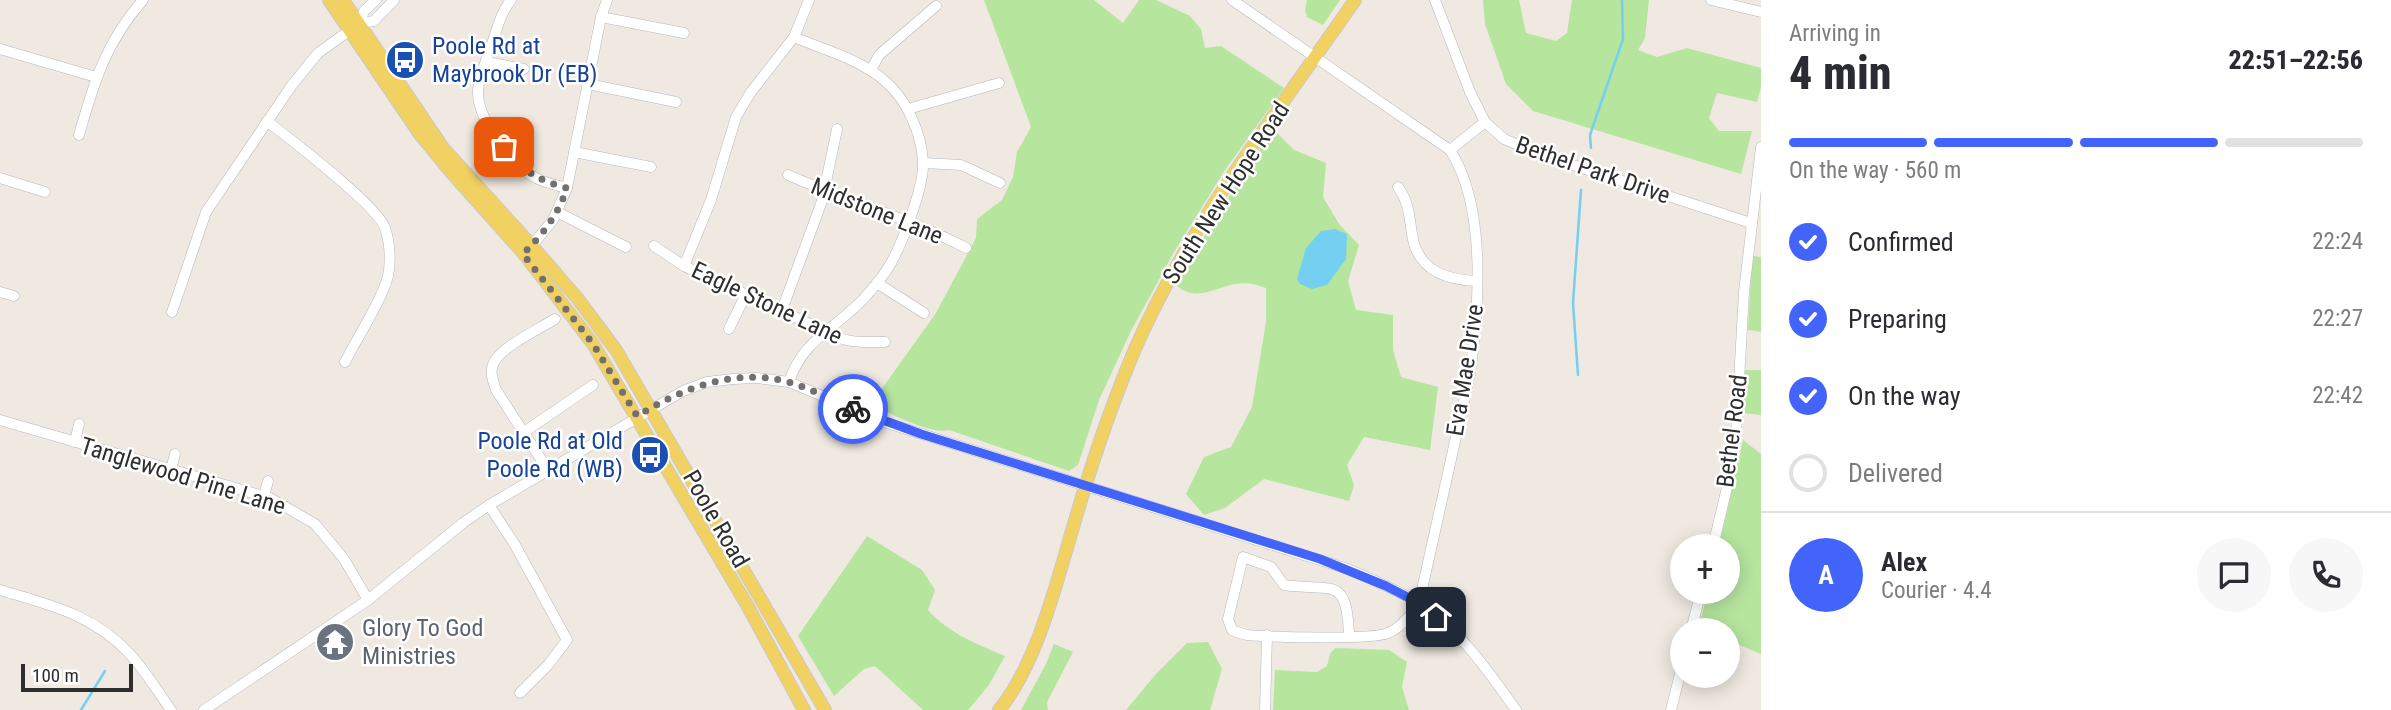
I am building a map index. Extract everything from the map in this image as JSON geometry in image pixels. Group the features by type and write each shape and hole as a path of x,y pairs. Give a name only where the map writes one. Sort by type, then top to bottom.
{"main road":[{"name":"Poole Road","path":"329,0 355,27"},
{"name":"Poole Road","path":"343,0 355,27 419,133 456,178 578,299 616,350 825,710"},
{"name":"South New Hope Road","path":"999,710 1019,678 1040,630 1111,413 1155,305 1213,205 1355,0"},
{"name":"Poole Road","path":"528,250 593,344 637,416 747,605 804,710"}],"street":[{"path":"355,27 364,10 376,0"},
{"path":"172,312 206,212 267,121 318,53 355,27 374,21 394,0"},
{"path":"512,0 501,17 486,62 478,91 480,107 487,126 524,170 537,178 567,188"},
{"path":"684,266 711,200 736,117 751,92 794,37 809,0"},
{"name":"Eva Mae Drive","path":"1231,0 1248,4 1315,57 1450,150 1463,172 1470,203 1477,281 1476,319 1470,374 1419,603"},
{"name":"Bethel Park Drive","path":"1435,0 1470,92 1485,122 1504,139 1539,154 1751,223"},
{"path":"1711,0 1761,12"},
{"path":"79,135 106,53 141,1"},
{"path":"528,250 547,228 567,188 603,1"},
{"path":"871,70 879,55 936,6"},
{"path":"601,17 684,33"},
{"path":"789,382 801,354 864,298 897,251 924,163 920,139 908,109 887,83 871,70 794,37"},
{"path":"0,49 96,77"},
{"path":"486,62 524,69"},
{"path":"908,109 999,83"},
{"path":"588,84 676,102"},
{"path":"267,121 356,195 378,216 385,227 389,251 388,276 345,362"},
{"path":"1450,150 1485,122"},
{"path":"782,310 824,191 837,129"},
{"name":"Bethel Road","path":"1716,534 1731,471 1736,434 1744,292 1761,147"},
{"path":"574,152 651,167"},
{"path":"924,163 961,165 1000,183"},
{"name":"Midstone Lane","path":"788,176 929,229 966,248"},
{"path":"0,178 45,192"},
{"path":"1398,187 1406,198 1416,249 1426,264 1450,279 1477,281"},
{"path":"557,212 625,247"},
{"name":"Eagle Stone Lane","path":"654,246 684,266 845,342 885,342"},
{"path":"877,283 924,313"},
{"path":"0,292 13,296"},
{"path":"729,329 746,294"},
{"path":"548,470 496,390 491,376 494,363 503,352 555,319"},
{"path":"204,710 368,600 441,539 489,505 651,407 707,382 755,378 789,382 884,422 1320,559 1373,580 1419,603 1477,656 1516,710"},
{"path":"524,432 593,386"},
{"name":"Tanglewood Pine Lane","path":"0,420 264,496 298,512 315,524 344,559 368,600"},
{"path":"75,442 79,424"},
{"path":"171,469 175,454"},
{"path":"264,496 268,481"},
{"path":"489,505 515,545 567,640 548,665 520,693"},
{"path":"1349,636 1348,608 1341,594 1328,587 1284,586 1270,567 1244,557 1228,619 1232,630 1245,635 1349,636 1381,636 1392,632 1403,623 1419,603"},
{"path":"0,590 61,608 86,619 110,635 131,655 171,710"},
{"path":"1265,710 1267,635"},
{"path":"1671,710 1676,688"}],"green space":[{"path":"984,0 1094,0 1123,23 1139,0 1156,0 1190,16 1201,29 1205,48 1221,46 1284,88 1225,170 1174,252 1131,331 1099,400 1078,465 1069,471 949,430 941,431 921,426 871,404 936,313 976,238 977,219 1002,200 1013,177 1017,152 1031,127"},
{"path":"1307,0 1340,0 1323,25 1307,17"},
{"path":"1483,0 1519,0 1526,33 1556,41 1567,33 1572,0 1649,0 1645,38 1638,50 1657,57 1687,48 1761,68 1761,87 1757,102 1717,93 1709,118 1719,131 1752,131 1741,174 1533,111 1506,84 1485,24"},
{"path":"1273,129 1294,150 1326,163 1323,197 1339,224 1359,245 1348,281 1356,310 1393,315 1393,350 1401,377 1438,387 1430,450 1364,437 1347,465 1354,485 1349,501 1264,479 1225,508 1204,515 1186,494 1204,457 1231,447 1252,407 1266,322 1266,288 1245,283 1193,293 1176,285 1218,213"},
{"path":"1752,256 1761,257 1761,332 1748,330"},
{"path":"1744,370 1761,370 1761,415 1744,413"},
{"path":"1743,440 1761,454 1761,654 1740,645 1740,618 1701,618 1705,604 1740,604 1740,534 1722,534"},
{"path":"867,536 922,570 935,590 928,610 936,618 964,637 1005,656 989,685 968,710 923,710 875,666 864,669 834,696 798,636"},
{"path":"1208,642 1222,669 1210,710 1126,710 1187,643"},
{"path":"1054,644 1073,652 1047,702 1048,710 1021,710 1046,664"},
{"path":"1335,648 1389,650 1407,662 1402,687 1409,710 1273,710 1275,670 1317,672 1327,666 1330,654"}],"water":[{"path":"1335,229 1347,234 1346,259 1327,285 1312,289 1300,284 1297,279 1306,248 1321,231"}],"waterway":[{"path":"1591,148 1590,135 1623,39 1622,0"},
{"path":"1578,375 1573,303 1581,190"},
{"path":"81,710 105,671"}],"way so far":[{"path":"504,147 530,174 547,183 567,188 553,220 540,238 523,254 593,344 637,416 682,391 707,382 755,378 789,382 853,409"}],"place":[{"name":"Poole Rd at Maybrook Dr (EB)","path":"405,60"},
{"name":"Poole Rd at Old Poole Rd (WB)","path":"650,455"},
{"name":"Glory To God Ministries","path":"335,642"}],"route":[{"path":"853,409 921,434 1320,559 1386,586 1419,603 1436,617"}]}
